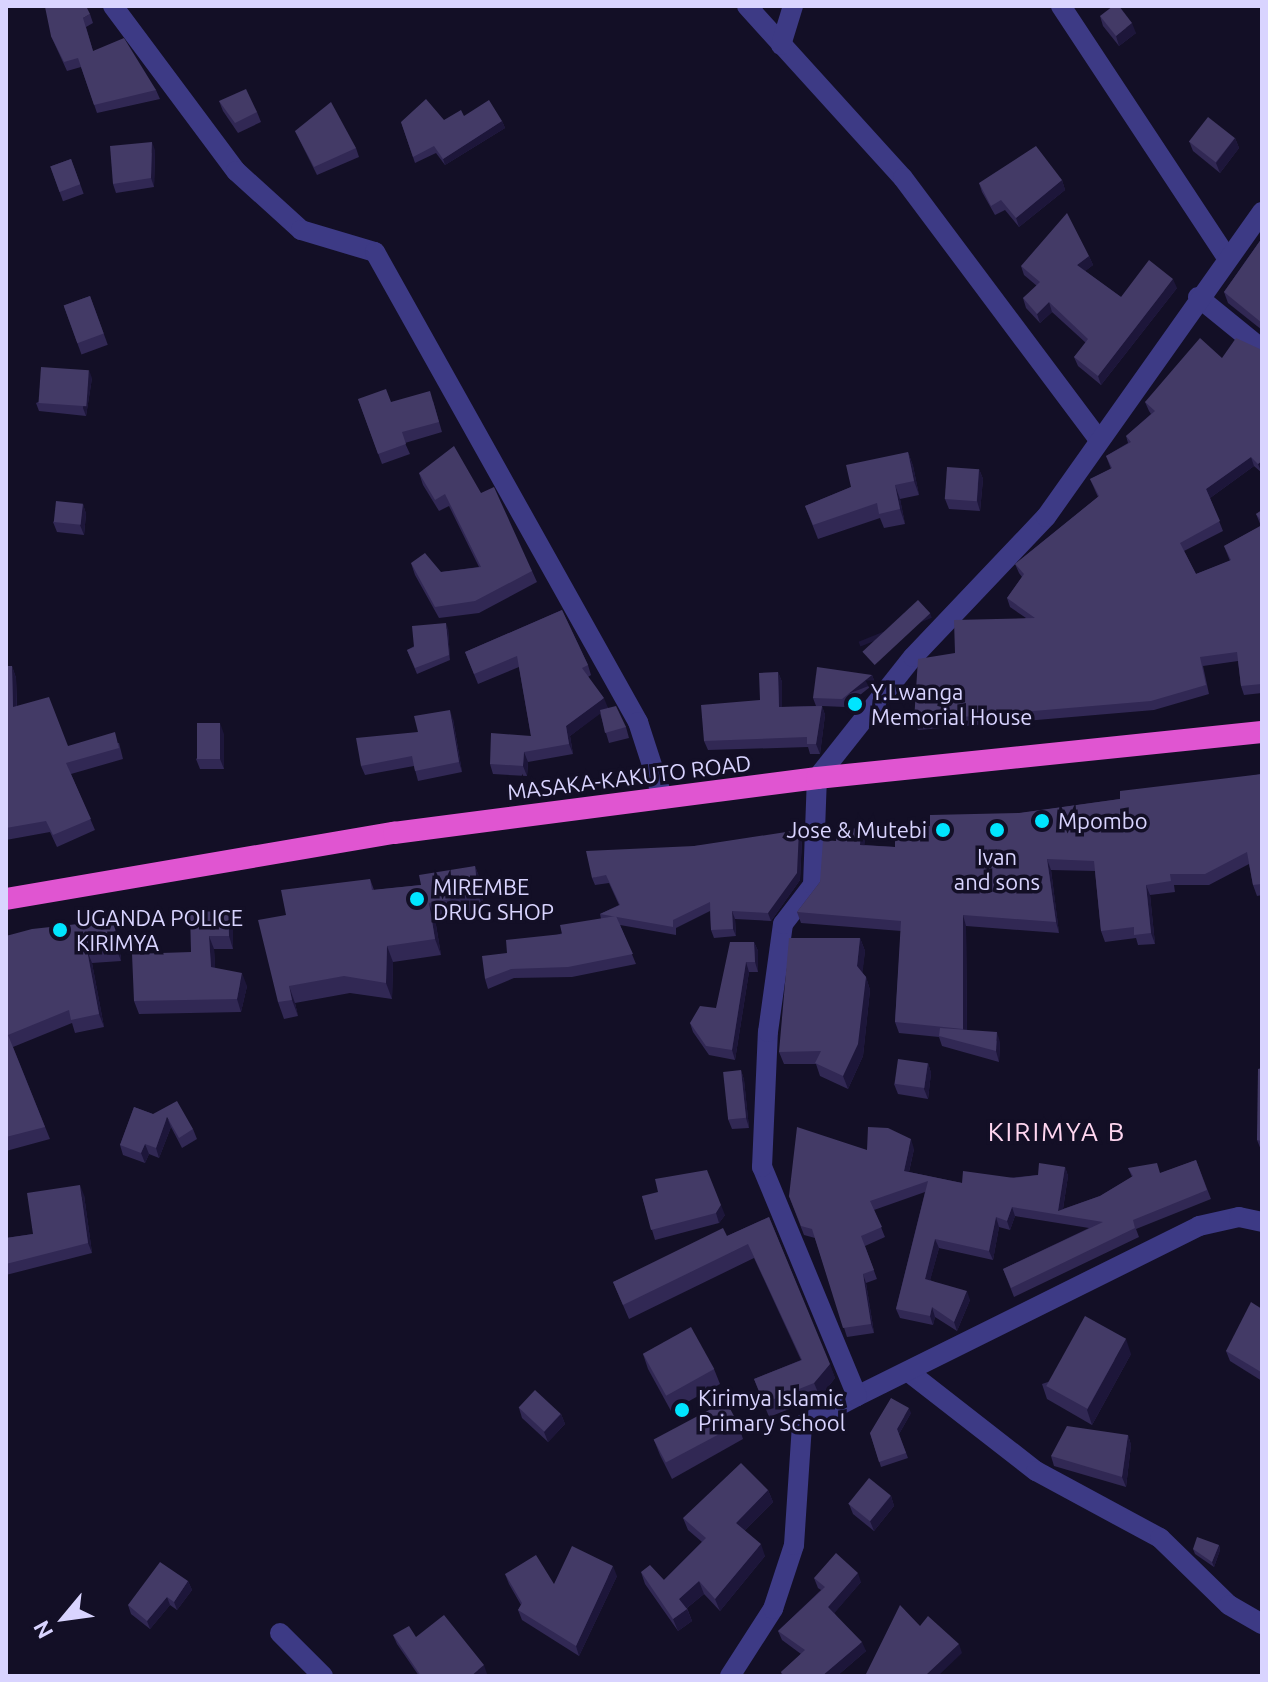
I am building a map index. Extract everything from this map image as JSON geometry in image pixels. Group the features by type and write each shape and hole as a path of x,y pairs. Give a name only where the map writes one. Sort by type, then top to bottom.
{"highway":[{"name":"MASAKA-KAKUTO ROAD","path":"6,899 394,833 817,778 1262,732"}],"street":[{"path":"113,6 236,171 301,230 375,252 638,722 663,799"},
{"path":"747,6 903,178 1099,440"},
{"path":"781,45 793,6"},
{"path":"1061,6 1227,258"},
{"path":"857,1396 762,1167 768,1032 783,924 813,885 817,778 913,657 1046,517 1198,297 1262,212"},
{"path":"1198,297 1262,349"},
{"path":"730,1676 773,1609 794,1545 802,1425 1199,1226 1239,1217 1262,1222"},
{"path":"910,1373 969,1426 1036,1471 1160,1538 1229,1605 1262,1624"},
{"path":"280,1633 323,1676"}],"building":[{"path":"86,6 90,14 83,18 93,51 124,38 156,90 94,105 78,58 64,62 51,36 45,7"},
{"path":"1113,6 1119,6 1132,23 1116,36 1100,16"},
{"path":"246,89 257,112 235,123 219,101"},
{"path":"426,99 444,120 461,110 464,116 489,100 502,121 443,159 434,146 413,157 401,122"},
{"path":"331,102 356,148 314,167 295,131"},
{"path":"1208,117 1235,138 1216,162 1189,141"},
{"path":"152,142 151,178 113,184 110,146"},
{"path":"1036,146 1062,180 1016,218 1001,200 991,206 979,183"},
{"path":"71,159 80,184 60,192 50,167"},
{"path":"1067,213 1089,256 1077,265 1121,297 1149,260 1173,279 1098,376 1074,357 1088,339 1049,302 1037,314 1023,298 1040,282 1021,266"},
{"path":"1262,238 1262,323 1224,292"},
{"path":"90,296 104,334 77,343 64,306"},
{"path":"1200,338 1222,358 1236,338 1262,350 1262,461 1258,464 1251,457 1206,489 1220,521 1180,543 1196,574 1231,560 1224,546 1262,525 1262,684 1241,686 1237,652 1200,657 1206,685 1151,701 914,721 918,659 955,653 954,620 1035,618 1007,598 1024,574 1015,564 1099,496 1090,479 1112,468 1106,456 1131,442 1126,436 1155,411 1145,402"},
{"path":"41,367 89,370 86,406 38,403"},
{"path":"386,389 391,402 430,391 439,422 402,432 406,444 378,454 358,399"},
{"path":"454,446 481,493 494,487 532,571 475,601 435,607 411,563 425,553 441,572 481,567 445,494 435,500 419,473"},
{"path":"908,452 914,481 895,485 900,509 879,514 877,503 813,525 805,506 851,487 846,465"},
{"path":"947,467 979,469 977,501 945,499"},
{"path":"56,501 83,504 81,525 54,522"},
{"path":"918,600 930,613 875,665 862,652"},
{"path":"562,610 588,665 582,668 604,698 566,726 569,744 524,752 523,766 490,764 491,733 531,736 517,656 474,674 465,652"},
{"path":"446,623 449,655 415,668 407,650 414,647 412,626"},
{"path":"6,666 12,666 13,707 49,697 68,746 115,732 119,748 66,763 91,819 53,835 46,821 6,828"},
{"path":"817,667 872,675 842,699 813,698"},
{"path":"778,672 779,707 822,706 816,744 807,744 807,737 704,741 701,705 760,700 759,673"},
{"path":"616,706 626,727 605,733 600,710"},
{"path":"450,710 459,762 415,771 412,756 361,766 356,738 418,732 414,716"},
{"path":"197,723 220,723 220,759 197,759"},
{"path":"1262,774 1262,884 1253,885 1247,852 1205,874 1170,874 1171,881 1146,885 1151,933 1134,935 1134,927 1101,931 1094,861 1047,859 1056,922 963,915 963,1029 895,1022 901,921 797,912 820,882 823,840 836,841 837,827 861,829 860,845 895,847 895,825 930,826 930,815 1019,813 1120,799 1120,791"},
{"path":"799,830 797,873 768,913 732,911 733,929 711,930 710,902 673,920 673,927 600,914 620,905 606,875 592,878 586,851 694,846"},
{"path":"475,866 478,894 429,903 435,939 387,946 386,983 344,976 289,986 292,1000 278,1002 258,920 286,915 281,890 370,879 372,890 421,885 419,875"},
{"path":"228,911 229,936 209,936 211,967 242,973 237,999 134,1001 132,954 191,952 190,912"},
{"path":"616,916 633,954 568,967 511,969 485,979 482,956 507,953 506,940 562,934 560,925"},
{"path":"115,920 116,948 87,950 99,1014 71,1020 69,1010 8,1035 45,1127 6,1137 6,936 32,929"},
{"path":"789,938 860,938 857,966 866,977 858,1044 843,1076 815,1063 821,1051 779,1052"},
{"path":"730,942 754,942 755,962 746,962 732,1050 706,1046 690,1023 700,1006 716,1008"},
{"path":"940,1028 997,1032 996,1051 939,1036"},
{"path":"898,1059 928,1063 924,1088 895,1084"},
{"path":"1262,1068 1262,1141 1257,1140 1258,1069"},
{"path":"741,1070 746,1118 728,1120 723,1072"},
{"path":"177,1101 193,1129 179,1138 167,1117 156,1148 145,1144 141,1153 120,1145 134,1107 153,1114"},
{"path":"797,1127 867,1150 868,1127 888,1128 911,1139 904,1171 962,1183 963,1171 1014,1178 1038,1175 1039,1163 1065,1167 1058,1211 1100,1196 1133,1176 1128,1168 1157,1163 1160,1173 1196,1160 1207,1190 1133,1220 1135,1228 1011,1288 1003,1269 1103,1222 1012,1207 1007,1221 996,1217 989,1251 935,1239 925,1279 967,1291 954,1322 932,1307 930,1316 896,1309 928,1181 870,1201 882,1227 861,1236 874,1270 863,1274 871,1324 843,1328 812,1229 801,1226 789,1196"},
{"path":"707,1170 721,1205 716,1213 651,1230 642,1196 658,1192 655,1179"},
{"path":"80,1185 88,1243 6,1264 6,1238 33,1234 27,1193"},
{"path":"769,1217 830,1364 814,1383 764,1403 754,1379 802,1360 748,1244 623,1305 613,1282 723,1228 727,1236"},
{"path":"1251,1302 1262,1309 1261,1372 1226,1351"},
{"path":"1085,1316 1126,1339 1087,1409 1046,1386"},
{"path":"691,1327 714,1369 666,1396 643,1354"},
{"path":"535,1390 561,1414 544,1431 519,1408"},
{"path":"891,1398 909,1408 897,1429 906,1453 879,1462 870,1433"},
{"path":"726,1401 738,1424 666,1462 654,1439"},
{"path":"1067,1426 1128,1435 1122,1477 1051,1456"},
{"path":"741,1463 768,1490 736,1523 761,1544 715,1599 699,1581 679,1599 687,1609 673,1619 641,1572 650,1565 664,1580 706,1538 683,1518"},
{"path":"869,1478 891,1496 870,1521 848,1504"},
{"path":"1197,1537 1219,1545 1212,1562 1193,1549"},
{"path":"572,1546 613,1566 576,1646 518,1610 522,1603 505,1574 536,1555 554,1584"},
{"path":"836,1553 858,1573 828,1607 862,1642 822,1676 784,1676 781,1672 805,1650 778,1631 825,1587 814,1578"},
{"path":"160,1562 188,1581 174,1602 167,1597 147,1621 128,1605"},
{"path":"900,1605 920,1626 928,1616 959,1644 925,1676 865,1676"},
{"path":"444,1615 484,1665 471,1676 421,1676 393,1635 409,1626 416,1637"}],"place":[{"name":"Y.Lwanga Memorial House","path":"855,704"},
{"name":"Mpombo","path":"1042,821"},
{"name":"Jose & Mutebi","path":"943,830"},
{"name":"Ivan and sons","path":"997,830"},
{"name":"MIREMBE DRUG SHOP","path":"417,899"},
{"name":"UGANDA POLICE KIRIMYA","path":"60,930"},
{"name":"Kirimya Islamic Primary School","path":"682,1410"}],"district":[{"name":"KIRIMYA B","path":"1057,1132"}]}
